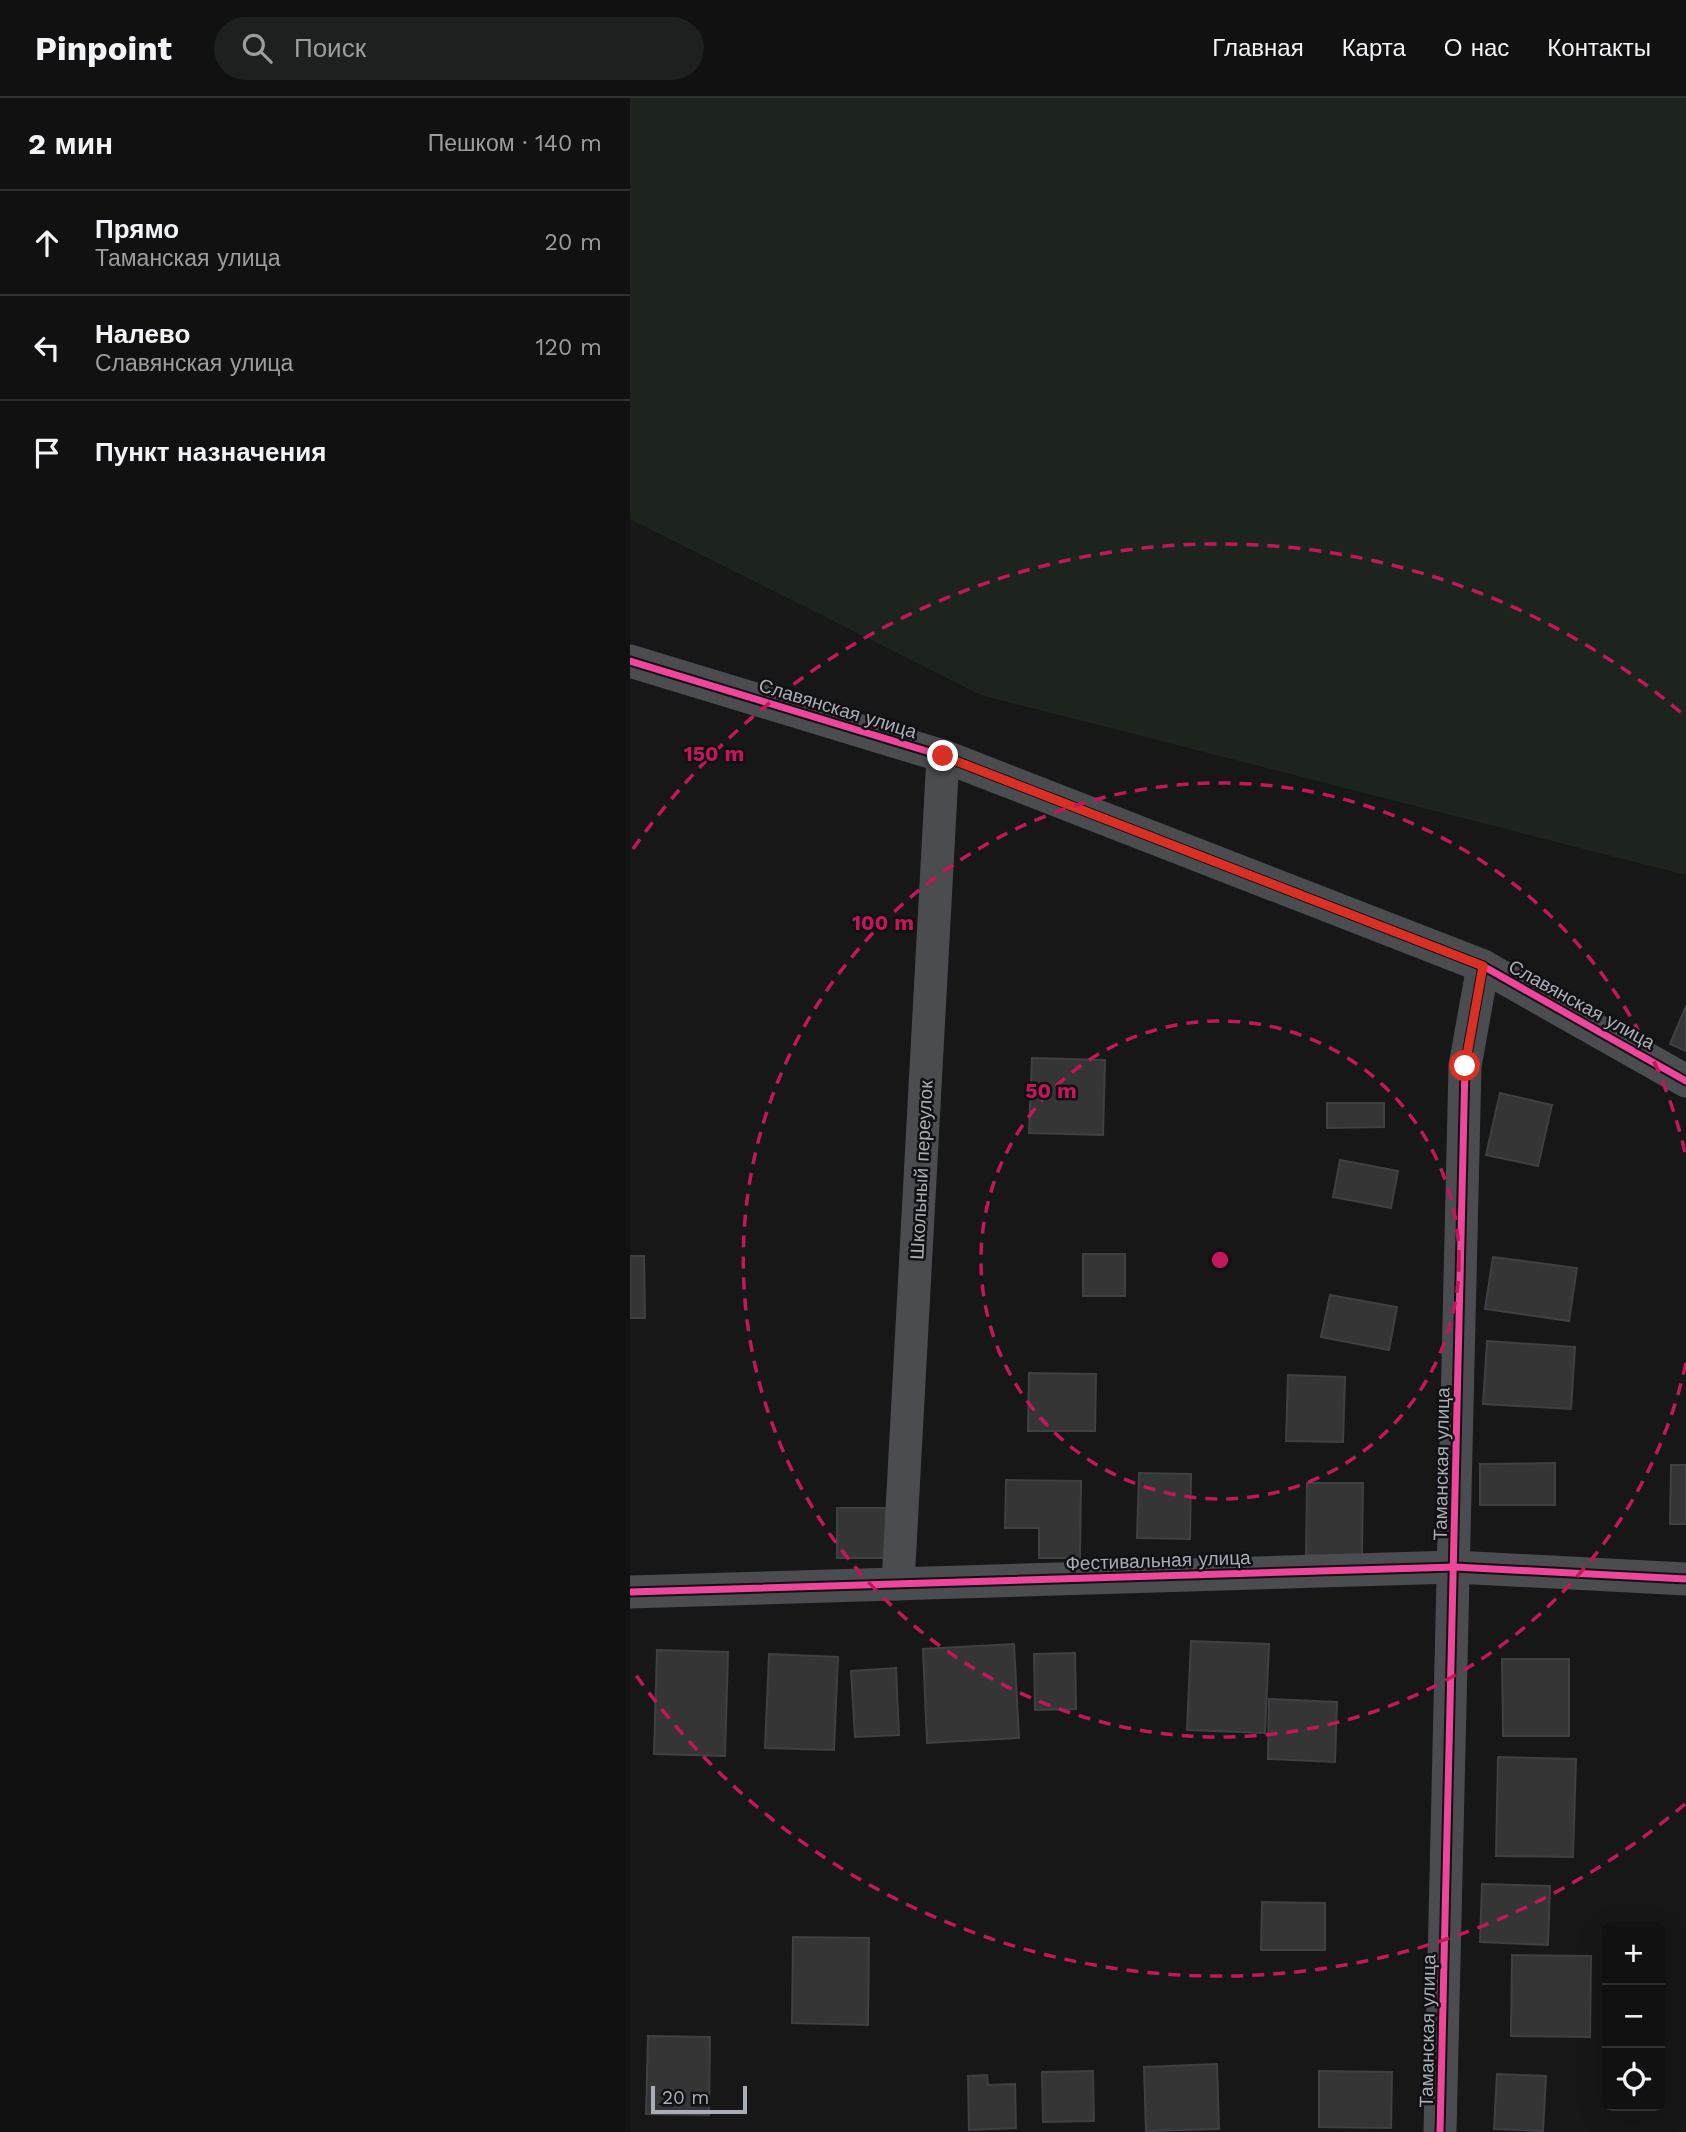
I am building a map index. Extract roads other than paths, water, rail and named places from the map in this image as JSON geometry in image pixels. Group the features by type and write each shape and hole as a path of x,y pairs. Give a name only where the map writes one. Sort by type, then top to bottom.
{"street":[{"name":"Славянская улица","path":"630,661 943,756 1483,966 1686,1081"},
{"name":"Школьный переулок","path":"898,1584 943,756"},
{"name":"Таманская улица","path":"1440,2132 1465,1066 1483,966"},
{"name":"Фестивальная улица","path":"630,1592 1455,1567 1686,1579"}]}
